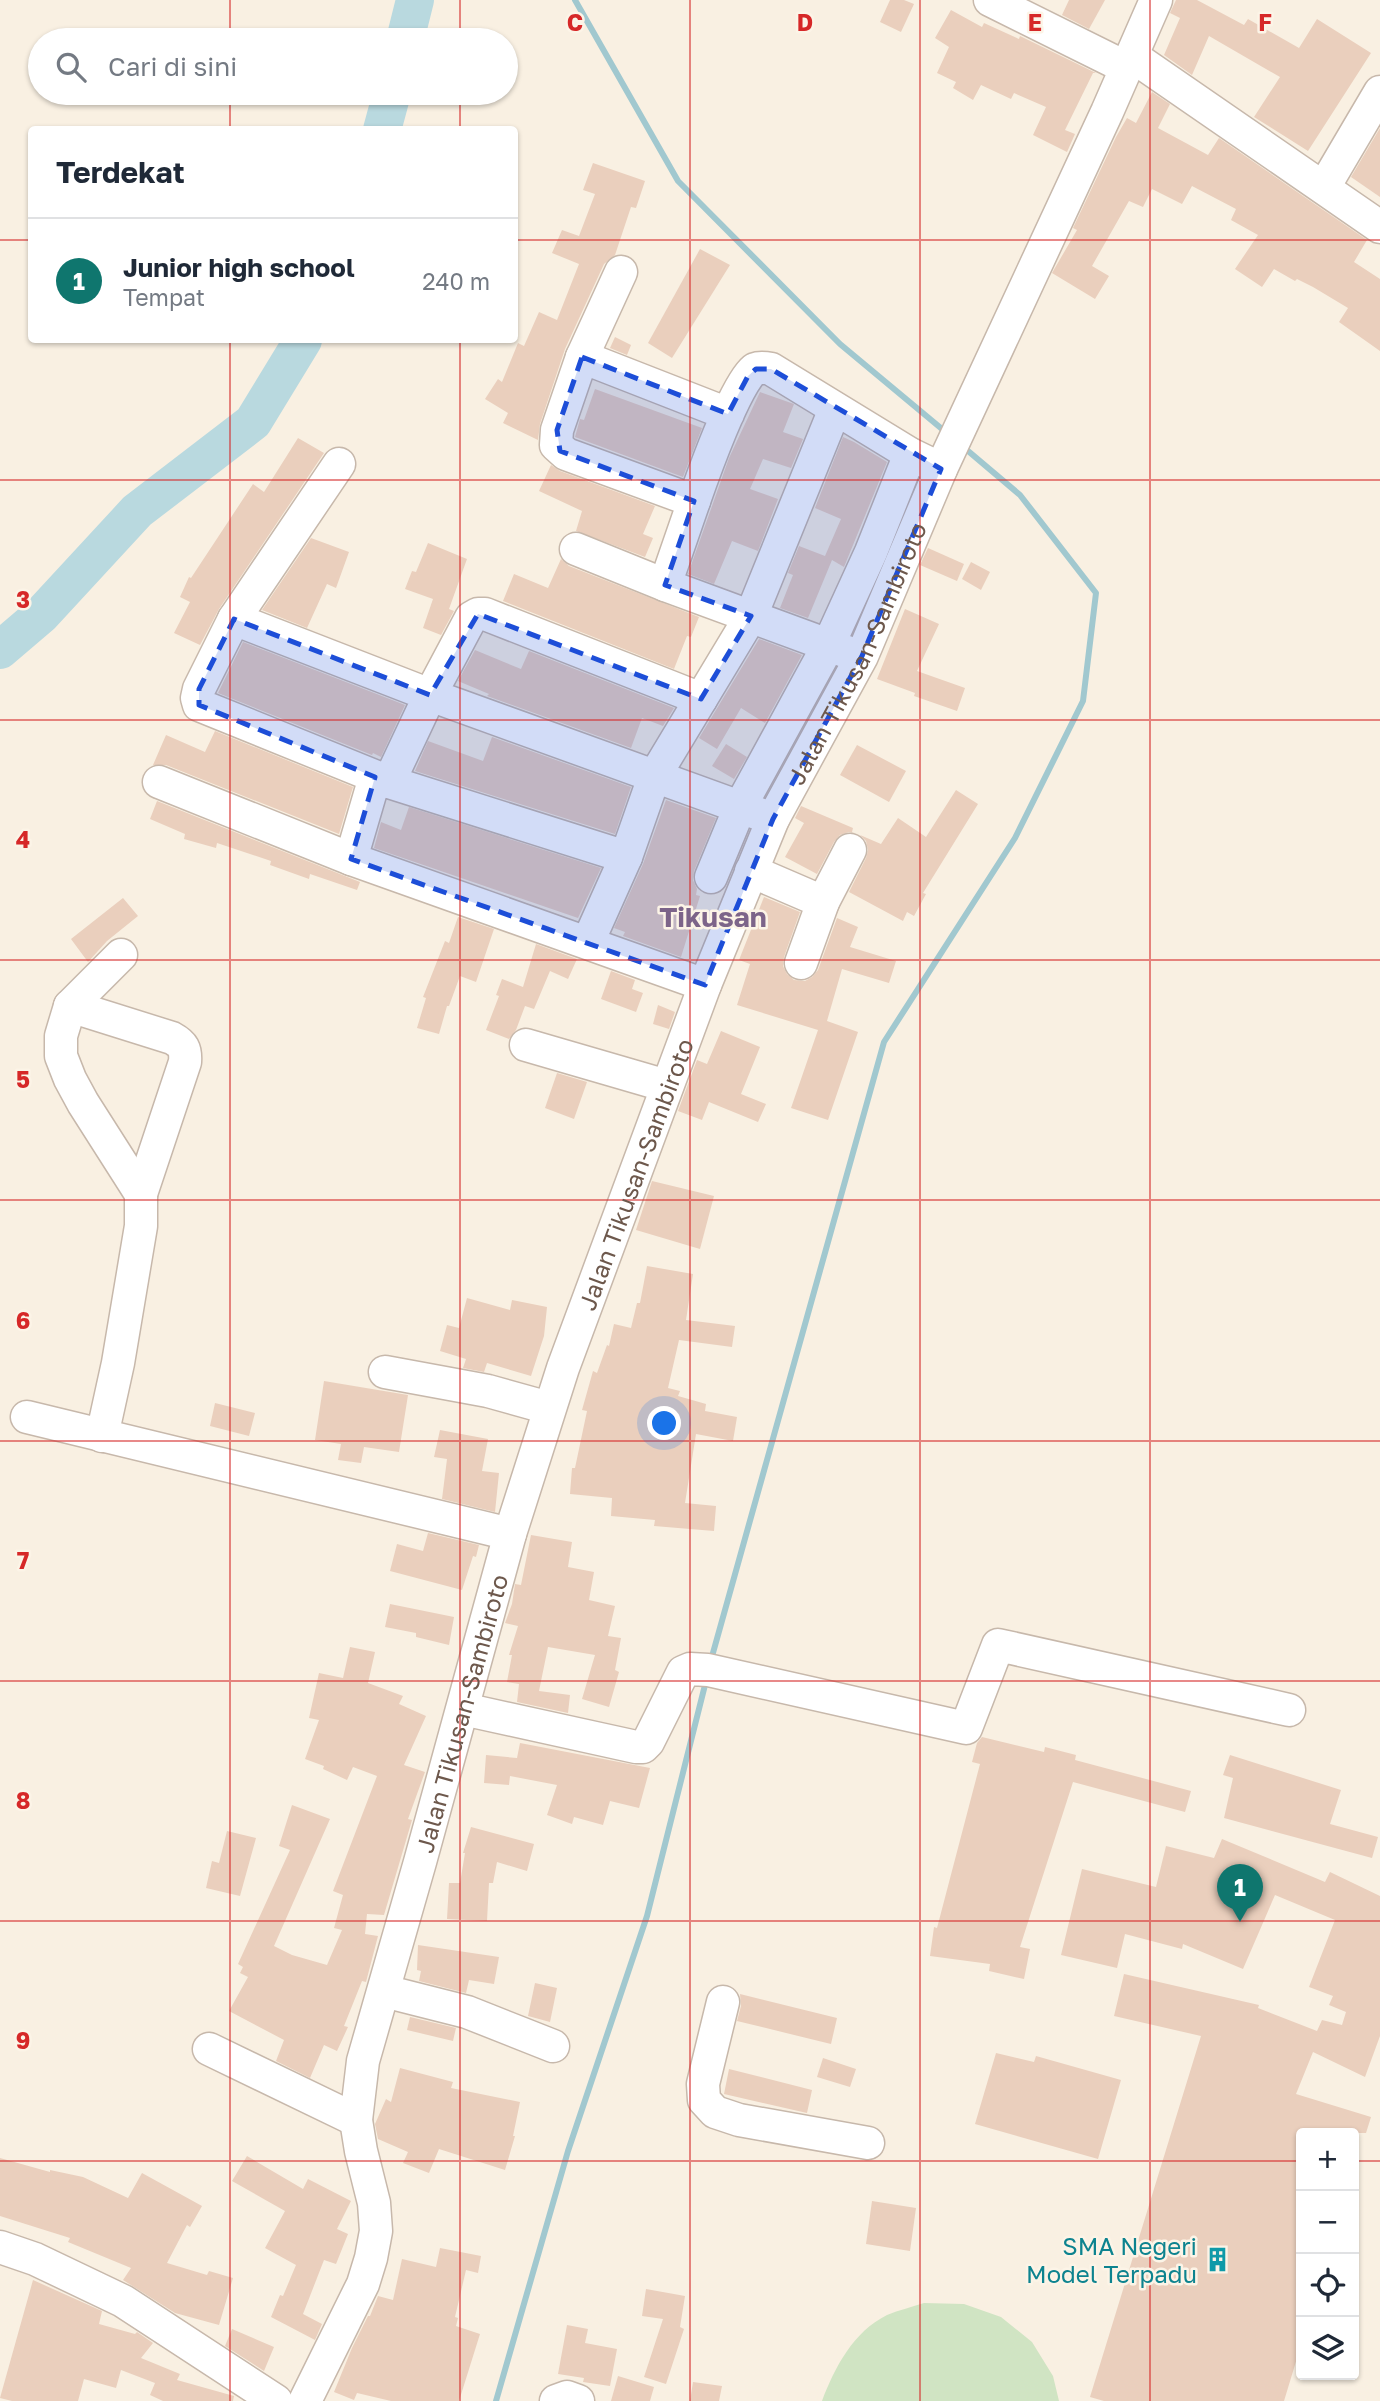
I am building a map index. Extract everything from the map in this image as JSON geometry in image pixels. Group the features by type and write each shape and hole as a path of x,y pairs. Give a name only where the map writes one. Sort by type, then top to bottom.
{"street":[{"name":"Jalan Tikusan-Sambiroto","path":"305,2401 363,2284 371,2258 376,2231 374,2203 356,2120 363,2061 510,1534 549,1408 705,985 773,819 862,656 971,402 1130,62 1156,0"},
{"path":"996,1 1130,62 1324,187 1380,227"},
{"path":"1324,187 1380,92"},
{"path":"621,272 582,357 557,430 556,445 560,451 694,501"},
{"path":"582,357 728,414"},
{"path":"665,585 728,414 748,376 756,369 771,369 909,454 942,467"},
{"path":"588,942 626,857 654,777 751,616 835,409"},
{"path":"711,877 740,807 828,646 872,552 909,454"},
{"path":"339,464 234,619 199,689 199,705 382,780 626,857"},
{"path":"576,549 828,646 862,656"},
{"path":"351,859 382,780 471,618 478,614 485,614 701,699"},
{"path":"234,619 430,695 773,819"},
{"path":"159,782 351,859 705,985"},
{"path":"801,963 823,902 850,850"},
{"path":"751,871 823,902"},
{"path":"121,955 71,1006 61,1036 61,1056 83,1103 141,1194"},
{"path":"71,1006 172,1038 181,1044 186,1052 186,1062 141,1194 141,1226 118,1363 102,1436"},
{"path":"526,1045 667,1086"},
{"path":"385,1372 488,1391 549,1408"},
{"path":"27,1417 510,1534"},
{"path":"463,1709 643,1747 683,1672 690,1669 721,1673 966,1728 998,1645 1289,1710"},
{"path":"384,1991 467,2012 553,2046"},
{"path":"723,2002 703,2084 704,2100 715,2112 738,2120 868,2143"},
{"path":"209,2049 356,2120"},
{"path":"0,2246 35,2259 123,2301 276,2401"},
{"path":"556,2401 567,2397 578,2401"}],"highlighted area":[{"path":"582,357 728,414 748,376 756,369 771,369 941,469 862,656 773,819 705,985 351,859 375,777 199,705 199,689 234,619 430,695 478,614 701,699 751,616 665,585 694,501 560,451 557,430"}],"green space":[{"path":"924,2303 964,2304 1001,2317 1032,2342 1053,2376 1059,2401 822,2401 839,2363 864,2331 887,2315"}],"building":[{"path":"890,0 904,0 914,4 901,32 880,22"},
{"path":"1069,0 1105,0 1089,29 1062,15"},
{"path":"1176,0 1197,0 1244,25 1248,19 1299,48 1317,19 1371,53 1308,151 1254,117 1280,77 1209,36 1192,75 1164,55 1180,18 1170,13"},
{"path":"951,10 982,27 984,23 1019,39 1020,36 1096,73 1093,73 1065,130 1075,134 1067,152 1033,135 1046,107 1014,93 1011,99 981,85 973,100 953,88 956,82 937,73 949,47 935,38"},
{"path":"1152,92 1170,104 1158,128 1208,155 1219,138 1367,240 1354,262 1380,279 1380,351 1339,322 1348,308 1313,287 1274,269 1262,287 1235,269 1258,235 1231,220 1236,209 1192,186 1182,204 1152,189 1143,207 1129,201 1092,266 1109,276 1095,299 1052,273 1077,230 1073,228 1116,137 1127,118 1136,123"},
{"path":"1380,128 1380,197 1351,177"},
{"path":"593,163 645,181 636,208 631,207 615,255 604,264 565,349 540,424 538,440 503,423 508,413 485,399 498,379 502,382 518,343 524,346 539,312 557,320 579,264 552,253 562,230 579,236 595,194 583,190"},
{"path":"700,249 730,265 672,358 648,343"},
{"path":"615,337 631,345 627,355 610,348"},
{"path":"595,389 702,428 683,477 575,437 580,419 584,420"},
{"path":"760,392 794,404 783,432 803,439 791,468 763,459 750,489 778,499 758,551 732,541 714,584 688,574 729,458"},
{"path":"843,437 887,462 844,567 832,560 808,618 780,608 793,575 788,573 799,546 825,556 841,519 815,508"},
{"path":"298,438 324,453 219,609 200,645 174,633 190,602 180,597 189,577 191,578 253,484 264,492"},
{"path":"551,465 560,471 655,506 643,534 653,538 645,557 576,531 582,511 539,491"},
{"path":"311,538 349,552 336,588 327,584 307,628 262,610"},
{"path":"428,543 467,559 449,609 454,611 441,635 423,628 433,599 405,589 412,571 416,572"},
{"path":"928,548 964,564 957,581 920,565"},
{"path":"561,559 569,566 699,617 691,637 687,636 674,669 503,601 514,574 548,588"},
{"path":"971,562 990,572 981,590 962,579"},
{"path":"905,609 939,624 917,671 965,688 957,711 877,679"},
{"path":"759,639 802,655 765,723 741,708 717,749 699,738"},
{"path":"243,642 405,705 381,757 218,693"},
{"path":"475,650 521,669 529,651 674,708 663,726 642,718 631,748 487,696 489,694 458,681"},
{"path":"215,731 353,787 339,834 166,765 153,765 166,735 205,752"},
{"path":"492,737 631,787 615,834 415,771 428,741 483,761"},
{"path":"726,744 747,757 734,779 712,766"},
{"path":"857,745 906,771 889,802 840,775"},
{"path":"956,790 978,804 923,893 926,894 914,916 907,912 903,921 849,892 868,850 866,841 860,835 881,844 898,818 926,837"},
{"path":"666,800 716,818 694,871 696,895 700,896 681,957 623,936 625,932 614,928 643,864"},
{"path":"157,801 360,882 357,890 310,874 309,879 270,865 271,861 217,843 216,848 184,839 185,834 150,819"},
{"path":"801,806 853,828 852,832 855,833 840,835 817,874 785,857 804,823 795,818"},
{"path":"409,807 601,868 578,918 374,848 381,822 401,830"},
{"path":"764,897 800,912 783,966 794,980 805,981 818,970 837,918 858,927 850,947 896,961 889,983 842,969 827,1021 858,1032 828,1120 791,1108 818,1030 737,1005 750,964 739,960"},
{"path":"123,898 138,916 107,941 88,962 71,939"},
{"path":"458,917 494,929 476,982 460,976 439,1034 417,1028 426,998 423,997 445,941 449,943"},
{"path":"536,944 577,959 568,979 550,971 534,1009 525,1006 516,1030 509,1039 486,1030 499,996 496,995 502,979 523,987"},
{"path":"611,971 635,980 632,989 643,993 636,1012 601,999"},
{"path":"658,1005 675,1012 669,1029 653,1024"},
{"path":"721,1031 760,1047 741,1094 766,1104 758,1122 709,1102 702,1120 678,1111 697,1060 707,1064"},
{"path":"557,1073 587,1082 574,1119 545,1108"},
{"path":"652,1181 714,1196 700,1249 636,1230"},
{"path":"647,1266 693,1274 686,1320 735,1326 732,1347 679,1340 668,1388 680,1391 678,1396 706,1404 705,1411 737,1417 733,1441 696,1434 685,1503 716,1506 714,1531 654,1526 655,1520 611,1516 612,1498 570,1494 572,1468 575,1468 587,1411 582,1410 593,1371 597,1373 607,1345 609,1346 614,1324 631,1328 637,1303 640,1303"},
{"path":"467,1298 510,1310 512,1300 547,1307 544,1336 531,1376 487,1363 484,1372 463,1368 466,1359 440,1351 447,1325 459,1328"},
{"path":"324,1381 408,1395 399,1452 364,1447 361,1463 338,1460 341,1444 315,1440"},
{"path":"215,1403 255,1413 249,1436 210,1426"},
{"path":"440,1430 488,1439 482,1471 499,1473 495,1512 442,1499 447,1459 434,1457"},
{"path":"428,1533 479,1545 462,1590 390,1571 397,1544 423,1551"},
{"path":"531,1535 572,1542 568,1567 594,1572 589,1600 615,1606 608,1636 621,1638 615,1670 619,1672 609,1707 582,1699 595,1655 548,1647 539,1691 570,1695 568,1713 517,1702 519,1684 507,1682 512,1655 509,1655 518,1626 505,1623 515,1584 521,1585"},
{"path":"390,1604 454,1617 449,1645 416,1637 416,1633 385,1627"},
{"path":"350,1647 375,1652 368,1683 403,1696 399,1704 426,1716 404,1765 425,1772 408,1819 412,1820 384,1915 367,1914 365,1934 378,1936 366,1982 362,1981 344,2026 348,2027 337,2051 324,2045 310,2078 276,2061 284,2040 229,2011 248,1977 240,1973 243,1967 238,1964 290,1850 279,1846 292,1805 330,1819 274,1946 292,1955 327,1965 342,1930 334,1928 343,1895 333,1891 377,1776 353,1767 347,1780 323,1769 324,1766 305,1759 319,1720 309,1718 319,1673 343,1678"},
{"path":"982,1737 1044,1752 1045,1747 1076,1755 1075,1760 1191,1791 1185,1812 1073,1782 1020,1947 1030,1949 1024,1979 989,1971 990,1964 930,1956 934,1927 937,1928 980,1764 972,1762 977,1743"},
{"path":"520,1743 650,1768 639,1808 610,1801 603,1825 574,1817 572,1824 547,1815 557,1785 510,1776 509,1785 484,1783 486,1755 517,1758"},
{"path":"1230,1755 1341,1790 1330,1824 1378,1837 1372,1858 1224,1818 1233,1778 1223,1775"},
{"path":"471,1827 534,1844 527,1871 497,1862 493,1883 489,1883 487,1921 447,1919 449,1883 460,1883 463,1853"},
{"path":"227,1831 256,1838 240,1896 206,1888 212,1861 219,1863"},
{"path":"1222,1839 1325,1882 1330,1872 1380,1896 1380,2036 1365,2077 1313,2052 1296,2094 1371,2117 1366,2133 1359,2133 1359,2128 1296,2128 1296,2361 1284,2401 1104,2401 1090,2397 1201,2036 1114,2016 1124,1974 1259,2005 1258,2008 1317,2031 1322,2020 1342,2025 1346,2012 1329,2005 1333,1996 1309,1987 1335,1920 1275,1895 1243,1969 1183,1944 1182,1949 1125,1934 1117,1968 1061,1955 1082,1869 1156,1887 1166,1846 1214,1858"},
{"path":"418,1945 499,1957 494,1984 469,1980 466,1993 419,1981 421,1971 417,1970"},
{"path":"535,1983 557,1988 550,2022 528,2016"},
{"path":"740,1994 837,2018 831,2044 737,2021 741,2006"},
{"path":"410,2017 456,2028 453,2041 407,2030"},
{"path":"996,2053 1034,2062 1036,2056 1121,2080 1098,2159 975,2124"},
{"path":"823,2058 856,2069 850,2087 817,2077"},
{"path":"400,2068 453,2082 451,2088 520,2102 515,2136 505,2170 439,2149 429,2173 403,2163 408,2152 378,2139 375,2124 386,2099 391,2102"},
{"path":"729,2069 812,2090 807,2113 724,2094"},
{"path":"247,2156 303,2189 308,2179 351,2201 337,2229 348,2234 336,2264 324,2260 303,2314 322,2324 315,2340 271,2317 296,2265 265,2248 285,2211 232,2181"},
{"path":"0,2158 50,2172 83,2177 128,2198 142,2173 202,2206 190,2227 187,2225 167,2263 207,2275 209,2271 233,2278 219,2325 175,2313 123,2280 131,2268 68,2242 70,2238 0,2216"},
{"path":"872,2201 916,2208 910,2251 866,2244"},
{"path":"440,2248 481,2256 478,2273 466,2270 455,2317 458,2318 456,2326 480,2334 459,2401 391,2401 357,2393 354,2400 334,2392 378,2296 393,2300 402,2259 436,2267"},
{"path":"33,2280 102,2311 99,2324 135,2334 137,2332 153,2343 141,2358 180,2374 177,2380 234,2396 233,2401 163,2401 150,2395 155,2383 121,2370 116,2388 84,2379 78,2401 12,2401 0,2398"},
{"path":"646,2289 685,2296 680,2327 684,2329 666,2384 644,2377 663,2319 642,2316"},
{"path":"567,2325 588,2329 585,2343 617,2349 610,2386 583,2382 584,2378 558,2374"},
{"path":"232,2329 274,2347 264,2371 225,2346"},
{"path":"618,2376 654,2387 650,2401 611,2401"},
{"path":"693,2382 722,2386 719,2401 690,2401"}],"waterway":[{"path":"408,28 415,0"},
{"path":"575,0 678,181 840,344 948,434"},
{"path":"383,126 389,105"},
{"path":"0,650 41,615 137,511 253,422 301,343"},
{"path":"711,1660 884,1042 1015,838 1083,701 1096,593 1020,495 961,445"},
{"path":"496,2401 568,2151 647,1916 707,1677"}],"place":[{"name":"Junior high school","path":"1240,1922"},
{"name":"SMA Negeri Model Terpadu","path":"1217,2259"}],"district":[{"name":"Tikusan","path":"713,916"}]}
